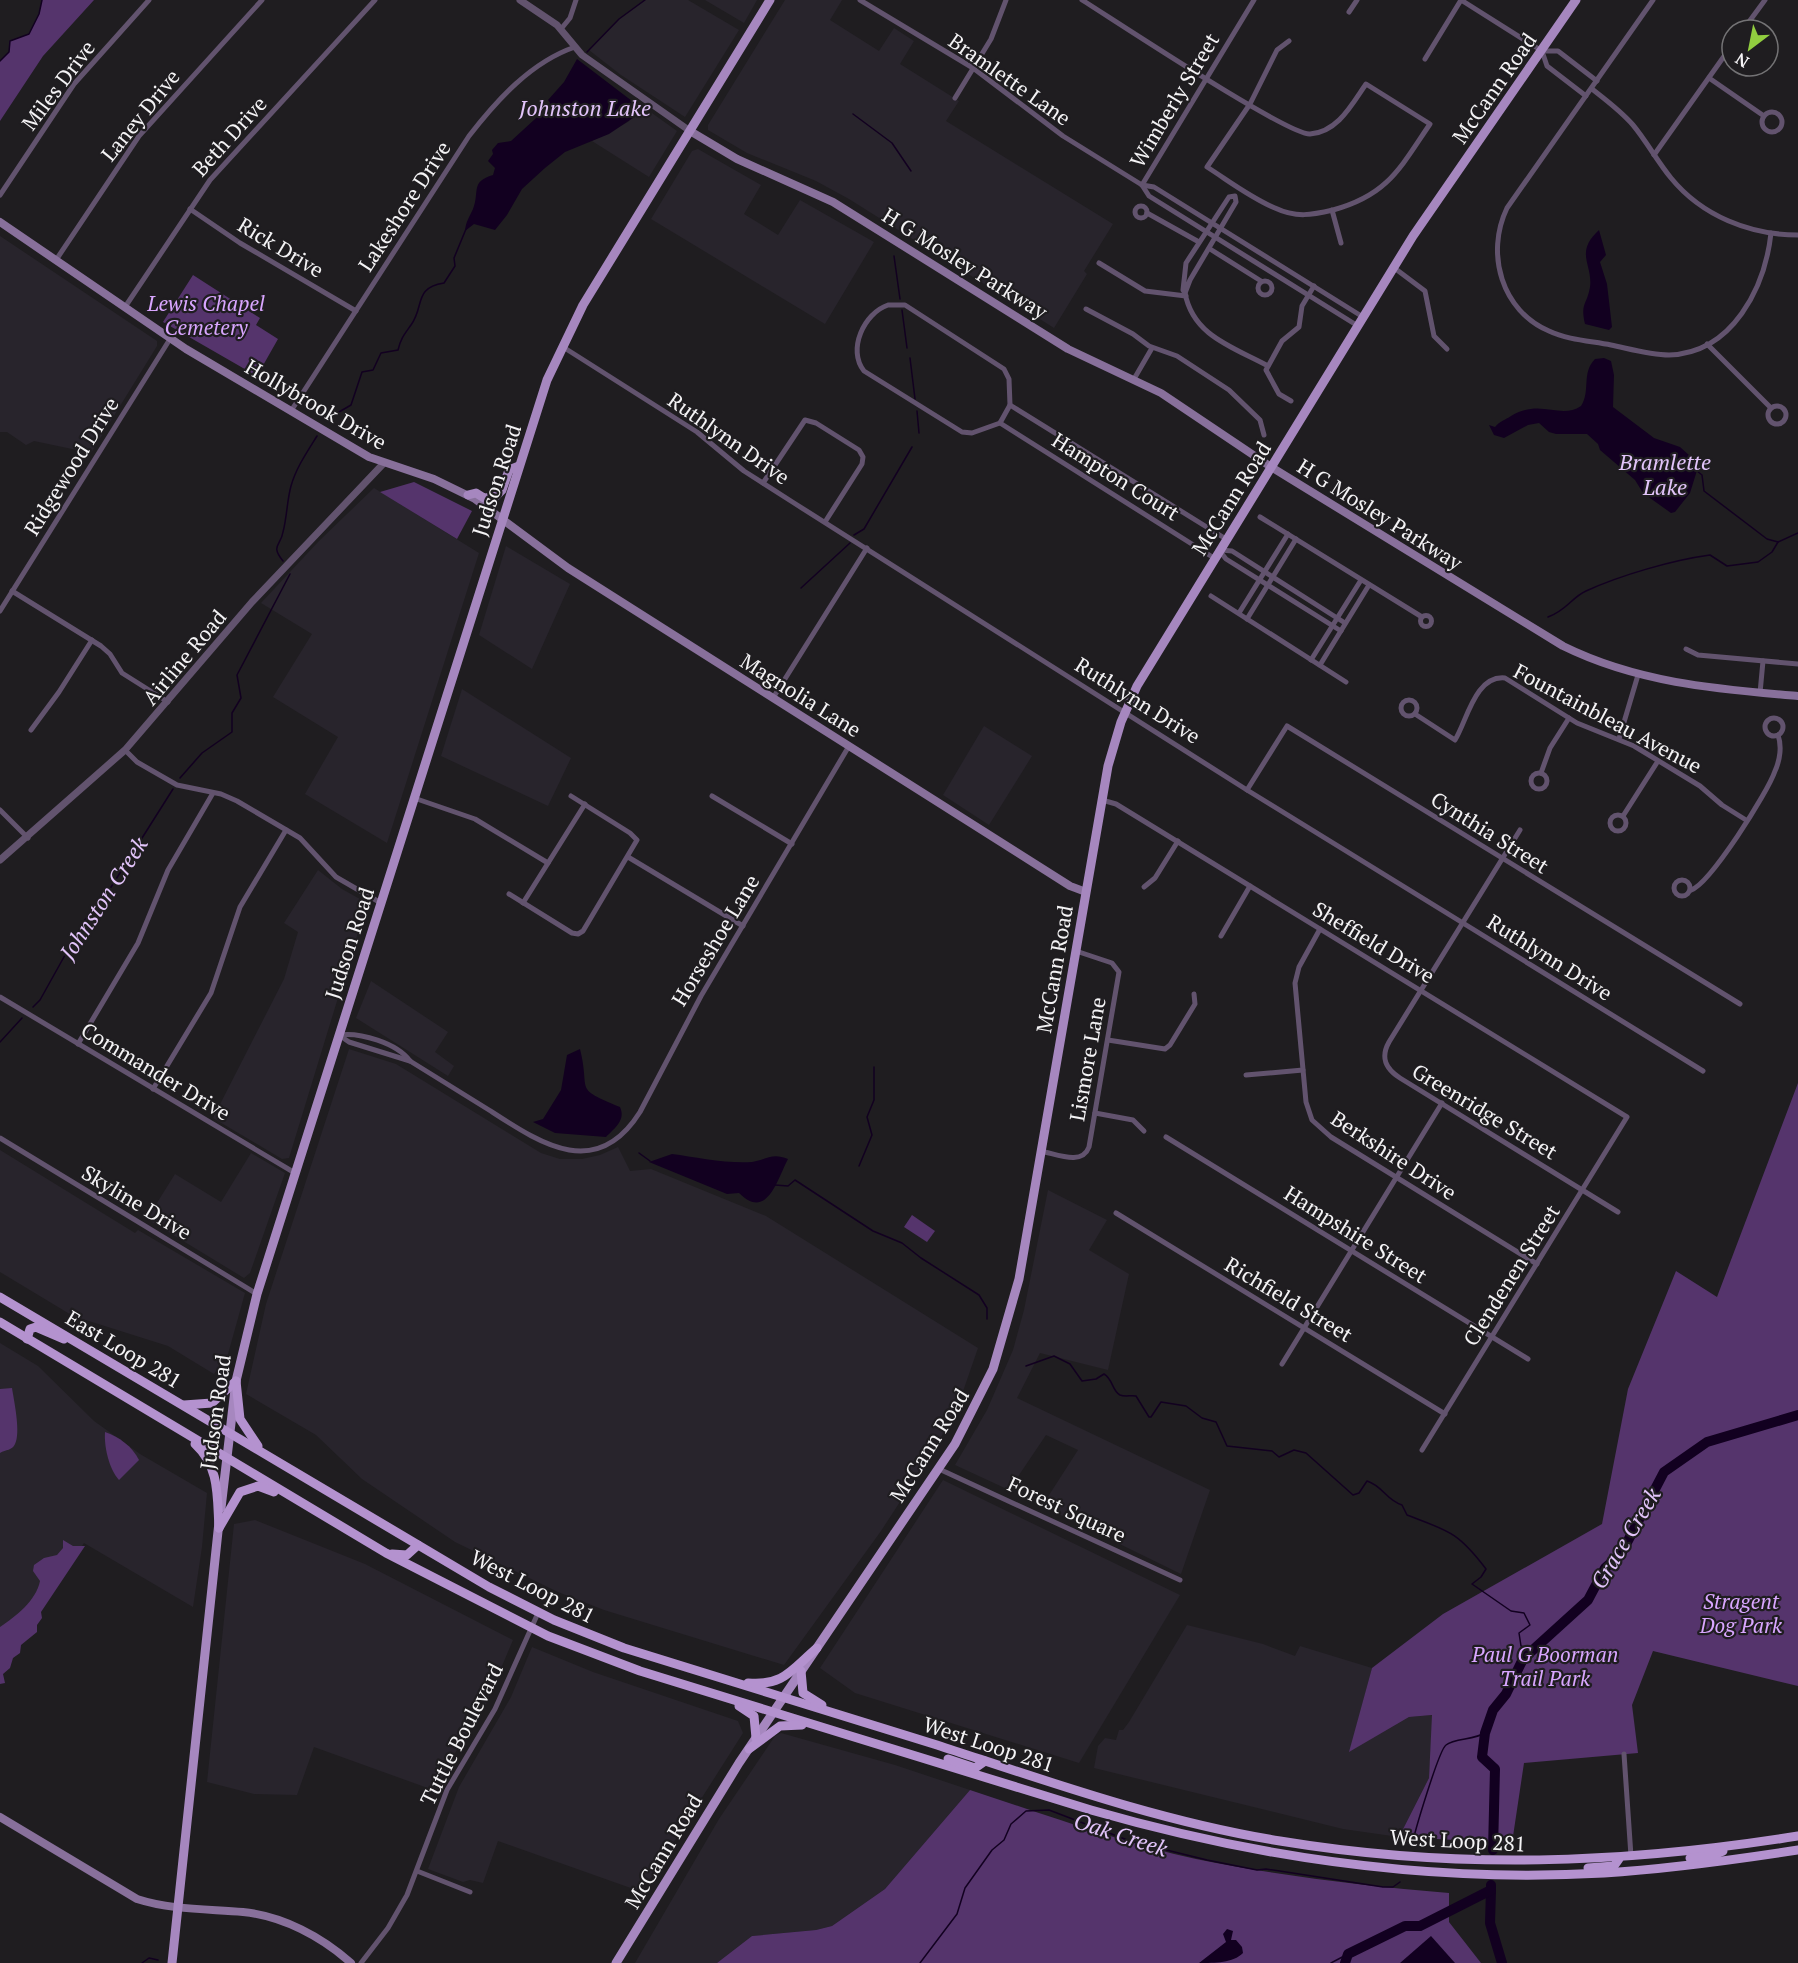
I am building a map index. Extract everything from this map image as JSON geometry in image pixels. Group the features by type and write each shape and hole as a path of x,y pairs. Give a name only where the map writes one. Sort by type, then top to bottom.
{"highway":[{"name":"East Loop 281","path":"0,1297 229,1432"},
{"name":"East Loop 281","path":"0,1322 226,1458"},
{"path":"27,1339 30,1329 36,1328 78,1342"},
{"path":"183,1405 212,1403 236,1381"},
{"path":"236,1381 242,1424 266,1455"},
{"path":"180,1430 203,1452 211,1464 215,1479 219,1528"},
{"name":"West Loop 281","path":"229,1432 418,1545 538,1613 624,1648 1080,1792 1199,1825 1307,1846 1410,1857 1490,1862 1631,1858 1730,1847 1798,1836"},
{"name":"West Loop 281","path":"226,1458 386,1553 531,1628 620,1664 1133,1822 1221,1844 1379,1868 1458,1874 1554,1875 1653,1869 1798,1850"},
{"path":"219,1528 235,1497 247,1488 265,1487 281,1496 302,1502"},
{"path":"386,1553 407,1555 418,1545"},
{"path":"728,1681 774,1683 816,1648"},
{"path":"801,1671 802,1689 806,1697 843,1716"},
{"path":"722,1696 752,1714 756,1738"},
{"path":"749,1749 783,1725 819,1726"},
{"path":"938,1763 946,1759 977,1768 985,1761"},
{"path":"1027,1790 1032,1783 1068,1795 1080,1792"},
{"path":"1221,1844 1243,1842 1299,1852 1307,1846"},
{"path":"1653,1869 1655,1862 1711,1856 1730,1847"},
{"path":"1554,1875 1571,1868 1614,1866 1619,1859"}],"main road":[{"name":"Judson Road","path":"172,1963 229,1432 236,1381 257,1294 543,390 561,346 583,305 770,0"},
{"name":"McCann Road","path":"616,1963 706,1813 939,1468 978,1402 1005,1334 1019,1279 1110,756 1125,711 1146,668 1393,267 1576,0"},
{"name":"H G Mosley Parkway","path":"690,130 738,159 823,196 1062,346 1167,396 1271,467 1540,634 1588,658 1638,675 1683,685 1798,696"},
{"name":"Hollybrook Drive","path":"0,222 170,339 291,411 383,464 427,476 468,495 502,518"},
{"path":"468,495 476,493 484,498 495,497 502,490 509,470 519,466"},
{"name":"Magnolia Lane","path":"502,518 568,568 1070,886 1086,892"},
{"path":"0,1817 131,1896 150,1903 244,1912 272,1918 317,1938 351,1963"}],"street":[{"name":"Miles Drive","path":"0,195 74,84 149,0"},
{"name":"Laney Drive","path":"56,260 139,136 262,0"},
{"name":"Beth Drive","path":"125,307 214,175 375,0"},
{"path":"520,0 561,29 575,47 690,130"},
{"path":"561,29 570,18 576,0"},
{"name":"Bramlette Lane","path":"860,0 973,68 1056,131 1142,186 1149,196 1358,326"},
{"path":"955,98 993,37 1006,0"},
{"path":"1082,0 1208,77 1250,104 1292,130 1308,134 1317,133 1339,121 1366,84 1430,124 1385,185 1362,201 1309,216 1292,214 1275,208 1207,167 1250,104 1277,50 1289,41"},
{"name":"Wimberly Street","path":"1142,186 1254,0"},
{"path":"1349,12 1357,0"},
{"path":"1425,59 1461,0 1542,51 1558,51 1597,81"},
{"path":"1653,0 1504,213 1499,229 1497,252 1500,274 1506,291 1525,316 1558,335 1666,355 1686,352 1707,344 1731,325 1751,300 1766,267 1771,233"},
{"path":"1752,18 1765,0"},
{"name":"Lakeshore Drive","path":"291,411 448,166 476,128 540,64 575,47"},
{"path":"1542,51 1547,66 1586,96"},
{"path":"1654,154 1720,62"},
{"path":"1709,78 1764,116"},
{"path":"1592,88 1629,121 1676,183 1706,209 1733,224 1771,233 1798,235"},
{"name":"Bramlette Lane","path":"1142,186 1154,187 1364,317"},
{"path":"1186,295 1190,280 1236,202 1235,196 1240,188"},
{"path":"1235,196 1229,197 1185,266 1183,290 1199,326 1268,366"},
{"name":"Rick Drive","path":"190,209 240,243 356,311"},
{"path":"1332,210 1341,243"},
{"path":"1147,213 1199,242"},
{"path":"1210,249 1261,281"},
{"path":"1099,263 1145,291 1186,295"},
{"path":"1393,267 1425,291 1434,336 1447,349"},
{"path":"1291,401 1280,394 1268,376 1268,366 1282,341 1299,327 1301,308 1314,286"},
{"path":"892,304 905,305 1003,368 1008,377 1010,405 1000,423 972,433 962,432 868,375 860,366 856,354 858,342 864,329 882,307 892,304"},
{"path":"1086,309 1130,332 1152,348 1180,357 1192,368 1234,394 1260,420 1264,435"},
{"name":"Ridgewood Drive","path":"0,611 170,339"},
{"path":"1707,344 1771,408"},
{"name":"Ruthlynn Drive","path":"561,346 697,432 763,483 1248,790 1703,1071"},
{"path":"1134,379 1152,348"},
{"name":"Hampton Court","path":"1010,405 1226,539"},
{"path":"763,483 805,420 816,423 859,450 863,457 862,464 825,522"},
{"name":"Hampton Court","path":"1000,423 1217,554"},
{"name":"Airline Road","path":"0,860 28,838 125,750 252,602 383,464"},
{"path":"1260,517 1422,617"},
{"path":"1239,613 1288,534"},
{"path":"1247,619 1296,539"},
{"path":"773,698 867,548"},
{"path":"1217,554 1232,551 1345,623"},
{"path":"1217,554 1341,631"},
{"path":"1242,570 1247,561"},
{"path":"1311,660 1360,579"},
{"path":"1320,665 1369,585"},
{"path":"12,591 92,640 108,652 122,673 168,702"},
{"path":"1211,596 1346,682"},
{"path":"31,730 60,692 92,640"},
{"path":"1686,649 1698,656 1798,664"},
{"path":"1760,693 1762,661"},
{"path":"1619,740 1638,675"},
{"name":"Fountainbleau Avenue","path":"1415,714 1455,740 1470,707 1486,684 1492,679 1502,677 1587,728 1619,740 1658,761 1700,786 1722,805 1746,820"},
{"path":"1541,773 1553,743 1569,718"},
{"name":"Cynthia Street","path":"1248,790 1287,726 1740,1004"},
{"path":"1691,890 1699,886 1712,872 1776,769 1780,745 1778,735"},
{"name":"Horseshoe Lane","path":"339,1035 351,1034 405,1054 410,1061 548,1146 577,1151 605,1144 624,1132 638,1115 681,1030 849,746"},
{"path":"125,750 137,762 172,783 233,799 286,830 308,844 340,880 381,903"},
{"path":"1623,816 1658,761"},
{"path":"78,1044 140,939 168,870 213,792"},
{"path":"509,894 572,933 581,933 637,843 636,838 571,796"},
{"path":"712,796 792,844"},
{"path":"414,798 475,819 548,863"},
{"name":"Sheffield Drive","path":"1102,800 1113,802 1178,841 1627,1117"},
{"path":"523,903 585,804"},
{"path":"0,810 28,838"},
{"path":"153,1089 211,993 240,908 286,830"},
{"name":"Greenridge Street","path":"1520,830 1386,1047 1385,1060 1395,1075 1618,1212"},
{"path":"1144,887 1155,878 1178,841"},
{"path":"628,857 743,926"},
{"path":"1221,936 1250,886"},
{"name":"Berkshire Drive","path":"1320,929 1295,979 1307,1108 1316,1125 1331,1137 1537,1264"},
{"name":"Lismore Lane","path":"1040,1151 1083,1157 1089,1147 1119,969 1099,957 1076,951"},
{"path":"1108,1040 1165,1049 1170,1045 1195,1004 1194,994"},
{"name":"Commander Drive","path":"0,997 295,1173"},
{"path":"1246,1075 1303,1070"},
{"path":"1282,1364 1442,1103"},
{"path":"1095,1113 1133,1120 1144,1131"},
{"name":"Clendenen Street","path":"1422,1450 1627,1117"},
{"name":"Hampshire Street","path":"1166,1137 1528,1359"},
{"name":"Skyline Drive","path":"0,1138 257,1294"},
{"name":"Richfield Street","path":"1116,1213 1444,1414"},
{"name":"Forest Square","path":"939,1468 1180,1580"},
{"name":"Tuttle Boulevard","path":"361,1963 394,1918 417,1871 447,1790 492,1715 538,1613"},
{"path":"1624,1754 1631,1858"},
{"path":"417,1871 470,1892"}],"shaded area":[{"path":"645,0 688,0 739,30 685,117 621,75 589,50 619,19"},
{"path":"705,0 757,0 744,23"},
{"path":"785,0 842,0 830,20 879,51 894,28 914,41 900,64 959,101 946,121 1113,224 1084,271 1087,274 1054,328 849,199 816,181 747,153 708,130 708,125"},
{"path":"642,106 677,131 649,177 592,141 628,122"},
{"path":"698,149 761,185 744,214 778,235 800,200 874,242 825,324 651,219 692,151"},
{"path":"0,236 157,341 157,346 91,453 34,441 26,445 7,432 0,432"},
{"path":"374,488 479,553 387,843 305,794 338,737 273,697 312,634 261,603 319,541"},
{"path":"506,546 570,584 532,669 479,635"},
{"path":"462,689 571,758 548,806 441,756"},
{"path":"984,726 1032,756 989,825 943,795"},
{"path":"318,870 342,889 367,903 289,1158 282,1159 213,1118 284,979 298,932 284,923"},
{"path":"371,981 448,1032 435,1052 454,1066 448,1076 356,1018"},
{"path":"349,1049 396,1064 541,1153 560,1159 582,1159 600,1155 618,1147 630,1171 651,1169 766,1216 978,1348 959,1403 937,1445 881,1531 784,1665 604,1610 558,1592 455,1542 362,1479 316,1435 246,1394 266,1304"},
{"path":"0,1150 135,1233 138,1230 245,1293 228,1354 214,1374 168,1346 73,1316 0,1272"},
{"path":"251,1153 285,1173 250,1273 244,1278 147,1219 175,1174 221,1202"},
{"path":"1048,1190 1107,1220 1089,1250 1129,1274 1108,1370 1040,1353 1017,1398 1210,1490 1181,1574 1042,1506 1078,1450 1046,1435 1009,1490 955,1465 987,1410 1013,1350 1024,1310"},
{"path":"0,1343 38,1366 94,1421 140,1454 207,1493 193,1607 84,1543 0,1669"},
{"path":"943,1480 1180,1595 1079,1763 855,1693 820,1668"},
{"path":"255,1520 365,1564 513,1640 486,1704 450,1761 436,1791 314,1747 297,1795 254,1794 207,1782 234,1524"},
{"path":"1187,1625 1263,1644 1295,1656 1300,1646 1372,1668 1350,1751 1409,1717 1433,1715 1429,1778 1399,1837 1343,1829 1094,1768 1098,1746 1105,1738 1116,1740 1119,1730 1123,1730 1129,1722"},
{"path":"532,1647 593,1672 738,1721 743,1733 642,1892 498,1841 483,1883 470,1880 463,1882 428,1869 459,1787 511,1697"},
{"path":"781,1733 895,1765 970,1790 885,1889 832,1926 816,1930 752,1936 717,1963 635,1963 719,1819 775,1736"}],"green space":[{"path":"42,0 94,0 43,56 0,121 0,61 9,52 10,41 29,34 39,14"},
{"name":"Lewis Chapel Cemetery","path":"193,275 260,318 256,325 278,339 257,376 163,322"},
{"path":"414,482 472,511 457,539 380,492"},
{"name":"Paul G Boorman Trail Park","path":"1798,1083 1798,1686 1653,1651 1632,1705 1638,1753 1524,1763 1512,1843 1399,1837 1429,1778 1432,1715 1409,1717 1349,1752 1372,1668 1443,1614 1602,1524 1628,1389 1676,1271 1717,1297"},
{"path":"912,1215 935,1231 927,1242 904,1227"},
{"path":"12,1388 17,1439 12,1448 0,1453 0,1389"},
{"path":"105,1432 125,1443 139,1460 119,1480 108,1458"},
{"path":"63,1540 73,1546 85,1546 41,1612 42,1618 37,1625 37,1632 21,1645 20,1653 13,1658 10,1668 3,1674 5,1683 0,1684 0,1627 19,1613 30,1601 40,1581 33,1571 34,1565 44,1558 57,1555 63,1548"},
{"path":"970,1790 1110,1836 1196,1859 1322,1880 1449,1893 1449,1922 1481,1963 717,1963 752,1936 816,1930 832,1926 885,1889"}],"water":[{"name":"Johnston Lake","path":"577,59 632,101 636,116 609,134 565,152 545,168 522,189 495,230 474,224 465,231 475,203 478,184 493,175 495,168 488,161 493,154 492,150 498,143 511,141 547,108 550,103 548,100 564,82"},
{"path":"1599,230 1606,255 1600,262 1607,284 1612,327 1609,330 1585,324 1584,317 1590,287 1586,258 1587,245"},
{"name":"Bramlette Lake","path":"1604,358 1611,361 1614,375 1613,407 1654,438 1680,447 1699,464 1690,493 1675,512 1671,513 1643,493 1635,480 1600,450 1598,444 1587,434 1556,434 1549,432 1539,423 1528,425 1504,438 1494,435 1489,425 1495,427 1522,411 1541,409 1565,411 1581,406 1588,370 1595,359"},
{"path":"580,1049 586,1087 595,1096 620,1107 621,1120 606,1137 555,1133 533,1122 543,1119 561,1090 567,1055"},
{"path":"672,1154 733,1162 752,1162 773,1156 788,1159 770,1194 764,1200 757,1202 739,1193 727,1194 649,1162"},
{"path":"1227,1929 1233,1931 1231,1940 1236,1940 1242,1947 1243,1953 1229,1961 1199,1963 1226,1942 1223,1934"},
{"path":"1431,1936 1455,1963 1400,1963"}],"waterway":[{"path":"0,61 9,52 10,41 29,34 39,14 42,0"},
{"name":"Johnston Creek","path":"587,52 619,19 645,0"},
{"path":"853,114 892,143 911,171"},
{"name":"Johnston Creek","path":"327,419 351,405 362,372 373,370 381,353 398,350 400,342 415,318 424,293 434,285 444,283 455,266 454,258 466,229"},
{"path":"894,256 900,299"},
{"path":"902,310 907,348"},
{"path":"910,358 915,399"},
{"path":"917,411 919,433"},
{"name":"Johnston Creek","path":"283,561 277,552 277,546 282,537 291,486 299,466 317,436"},
{"path":"854,535 864,529 912,447"},
{"path":"1697,471 1702,475 1704,491 1767,539 1778,542"},
{"path":"1548,617 1560,611 1586,591 1615,579 1664,564 1710,555 1727,566 1758,562 1772,552 1778,542 1798,533"},
{"path":"801,588 850,543"},
{"name":"Johnston Creek","path":"180,778 202,753 232,732 232,713 241,698 237,675 290,574"},
{"name":"Johnston Creek","path":"33,1007 40,1000 84,921 106,895 173,789"},
{"name":"Johnston Creek","path":"0,1042 22,1018"},
{"path":"859,1166 872,1135 867,1117 874,1100 874,1067"},
{"path":"639,1153 650,1161"},
{"path":"775,1185 788,1186 795,1180 873,1231 902,1243 979,1295 987,1308 987,1319"},
{"path":"1026,1366 1054,1356 1070,1364 1082,1381 1096,1379 1104,1374 1120,1395 1136,1396 1149,1417 1161,1402 1186,1406 1202,1418 1216,1422 1227,1446 1272,1451 1279,1457 1294,1450 1306,1453 1353,1495 1359,1493 1367,1481 1372,1483 1392,1500 1402,1505 1407,1515 1443,1529 1468,1547 1486,1569 1481,1577 1472,1584 1511,1611 1524,1613 1530,1625 1519,1633 1521,1646 1533,1651"},
{"name":"Grace Creek","path":"1493,1850 1495,1769 1482,1757 1485,1733 1493,1710 1506,1694 1523,1659 1588,1600 1605,1568 1621,1554 1664,1472 1707,1442 1798,1415"},
{"name":"Oak Creek","path":"1412,1846 1427,1793 1446,1745 1485,1733"},
{"name":"Oak Creek","path":"920,1963 957,1914 965,1888 992,1850 1004,1840 1011,1824 1026,1811 1049,1810 1130,1841 1257,1870 1266,1869 1383,1887 1393,1887 1400,1882"},
{"name":"Grace Creek","path":"1345,1963 1348,1954 1405,1926 1420,1926 1491,1890 1491,1885"},
{"path":"1491,1890 1490,1923 1502,1963"},
{"path":"1331,1963 1348,1954"},
{"name":"Oak Creek","path":"142,1963 149,1958 158,1960"}],"park label":[{"name":"Stragent Dog Park","path":"1741,1613"}]}
